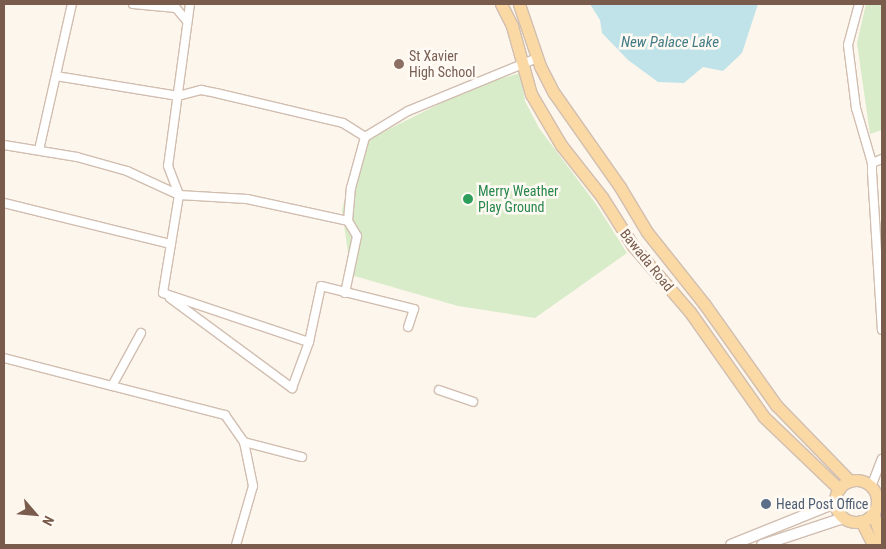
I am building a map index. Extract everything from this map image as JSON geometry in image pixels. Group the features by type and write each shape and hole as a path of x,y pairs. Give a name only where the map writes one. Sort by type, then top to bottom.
{"main road":[{"name":"Bawada Road","path":"501,4 512,25 531,94 545,121 602,197 633,246 690,312 764,417 839,489"},
{"path":"519,4 538,58 562,106 620,187 648,232 705,304 776,405 850,481"},
{"path":"762,545 843,518 861,521 873,513 879,501 871,487 861,481 850,481 839,489 835,503 843,518"},
{"path":"731,545 835,503"},
{"path":"873,513 882,541"},
{"path":"861,521 873,545"}],"street":[{"path":"39,150 72,4"},
{"path":"132,4 176,8 187,21"},
{"path":"163,294 179,195 168,166 190,4"},
{"path":"859,4 848,45 856,108 872,163 881,276 882,330"},
{"path":"345,293 357,236 348,220 349,196 365,137 408,111 523,62 538,58"},
{"path":"56,76 178,96 201,90 343,123 365,137"},
{"path":"4,145 39,150 127,171 179,195 247,200 348,220"},
{"path":"872,163 882,159"},
{"path":"4,203 171,244"},
{"path":"163,294 292,388 309,342 321,286 414,309 408,327"},
{"path":"163,294 309,342"},
{"path":"112,386 141,333"},
{"path":"4,358 225,415 244,442 253,486 236,545"},
{"path":"440,390 473,402"},
{"path":"244,442 302,458"},
{"path":"871,487 882,459"}],"green space":[{"path":"866,4 882,4 882,130 870,134 857,43"},
{"name":"Merry Weather Play Ground","path":"521,73 525,101 539,128 596,204 627,253 535,318 458,306 351,275 342,210 359,144 447,100 488,82"}],"water":[{"name":"New Palace Lake","path":"590,4 758,4 742,53 723,71 703,67 684,83 658,82 628,60 602,33 600,20"}],"place":[{"name":"St Xavier High School","path":"399,64"},
{"name":"Merry Weather Play Ground","path":"468,199"},
{"name":"Head Post Office","path":"766,504"}]}
